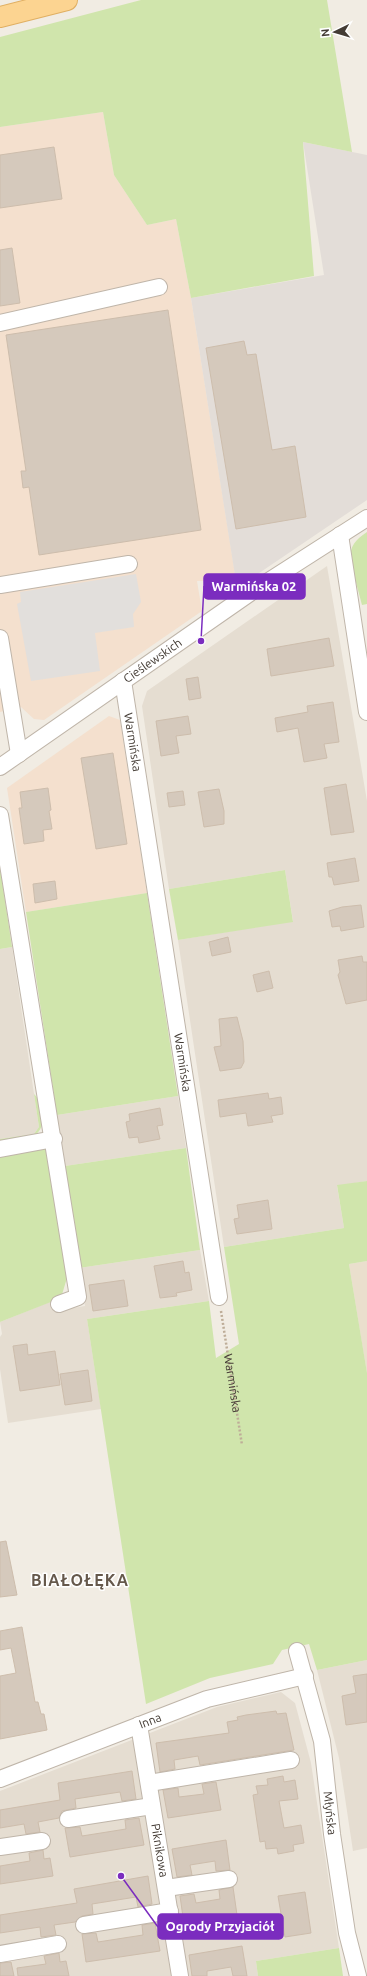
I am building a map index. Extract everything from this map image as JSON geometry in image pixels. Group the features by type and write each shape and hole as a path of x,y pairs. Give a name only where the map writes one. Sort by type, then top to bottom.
{"main road":[{"path":"0,17 67,0"}],"street":[{"path":"0,323 159,287"},
{"name":"Cieślewskich","path":"0,767 250,593 367,518"},
{"path":"340,535 367,712"},
{"path":"0,585 129,564"},
{"path":"0,638 19,754"},
{"name":"Warmińska","path":"122,681 219,1297"},
{"path":"0,815 54,1139 78,1297 59,1304"},
{"path":"0,1149 54,1139"},
{"name":"Młyńska","path":"297,1651 322,1741 332,1834 347,1933 358,1976"},
{"name":"Inna","path":"0,1780 207,1699 304,1676"},
{"name":"Piknikowa","path":"139,1725 180,1976"},
{"path":"149,1783 292,1760"},
{"path":"68,1819 152,1806"},
{"path":"0,1847 42,1841"},
{"path":"166,1888 230,1879"},
{"path":"84,1925 170,1911"},
{"path":"0,1954 58,1944"}],"path":[{"name":"Warmińska","path":"219,1297 242,1445"}],"shaded area":[{"path":"103,112 114,175 147,225 176,219 191,298 236,580 197,581 202,611 44,720 34,719 21,707 0,712 0,127"},
{"path":"303,142 367,155 367,500 237,588 191,298 324,275"},
{"path":"327,566 367,801 367,1181 337,1186 344,1228 224,1247 178,940 293,921 285,870 169,889 142,706 147,691"},
{"path":"136,574 141,602 133,614 134,627 95,633 100,671 31,681 17,604 21,602 20,592"},
{"path":"109,716 120,720 147,893 26,912 7,788"},
{"path":"12,947 39,1127 34,1134 0,1139 0,949"},
{"path":"178,1096 186,1148 65,1166 57,1115"},
{"path":"200,1250 209,1301 87,1319 101,1409 8,1423 0,1369 0,1337 2,1334 0,1322 57,1299 61,1310 85,1306 79,1268"},
{"path":"367,1261 367,1374 349,1264"},
{"path":"367,1660 367,1848 353,1851 339,1758 317,1670"},
{"path":"281,1692 295,1703 311,1763 339,1948 256,1961 258,1976 0,1976 0,1791 217,1707"}],"green space":[{"path":"141,0 327,0 352,152 303,142 314,276 191,298 176,219 147,225 114,175 103,112 0,127 0,37"},
{"path":"367,532 367,604 362,605 350,555 354,544"},
{"path":"0,867 12,947 0,949"},
{"path":"285,870 293,922 178,940 169,889"},
{"path":"147,893 178,1096 57,1115 26,912"},
{"path":"34,1094 39,1101 41,1108 42,1123 40,1129 30,1138 0,1145 0,1139 34,1134 39,1127"},
{"path":"38,1146 47,1149 69,1271 61,1298 0,1322 0,1154"},
{"path":"186,1148 200,1250 79,1268 65,1166"},
{"path":"367,1181 367,1261 349,1264 367,1373 367,1660 317,1670 309,1644 282,1650 273,1664 210,1678 146,1704 87,1319 209,1301 216,1358 239,1344 224,1247 344,1228 337,1185"},
{"path":"339,1948 343,1976 258,1976 256,1961"}],"building":[{"path":"54,147 62,199 0,208 0,155"},
{"path":"12,248 20,303 0,306 0,250"},
{"path":"168,310 201,530 39,555 29,487 23,488 21,471 26,471 6,335"},
{"path":"244,341 247,355 256,354 272,450 295,446 306,517 236,529 206,348"},
{"path":"329,638 334,666 271,676 267,649"},
{"path":"198,677 201,698 189,700 186,679"},
{"path":"333,702 339,742 324,744 327,758 304,762 298,728 277,732 275,718 308,712 307,706"},
{"path":"188,716 191,734 176,736 179,753 161,756 156,721"},
{"path":"113,753 127,844 96,849 81,758"},
{"path":"346,784 354,832 331,835 324,788"},
{"path":"48,788 51,810 49,811 52,829 43,830 44,841 24,844 19,808 22,808 20,792"},
{"path":"219,789 224,811 224,824 204,827 198,792"},
{"path":"183,791 185,805 169,807 167,793"},
{"path":"355,858 359,881 334,885 332,877 329,877 327,863"},
{"path":"55,881 57,899 35,903 33,884"},
{"path":"361,905 364,927 341,931 340,926 332,927 329,911 342,907"},
{"path":"228,937 231,952 212,956 209,942"},
{"path":"362,956 363,962 367,962 367,1000 346,1004 338,975 340,972 338,960"},
{"path":"269,971 273,988 257,992 253,975"},
{"path":"237,1017 243,1041 244,1062 241,1068 220,1071 214,1047 221,1046 219,1019"},
{"path":"268,1093 269,1099 281,1097 283,1114 271,1116 273,1122 248,1126 246,1113 220,1117 218,1100"},
{"path":"160,1108 163,1125 157,1126 160,1139 139,1143 138,1137 129,1138 126,1122 130,1121 129,1114"},
{"path":"268,1200 272,1229 237,1234 234,1219 239,1218 237,1205"},
{"path":"183,1261 185,1273 189,1272 192,1290 176,1293 177,1296 160,1298 154,1266"},
{"path":"124,1280 128,1306 93,1311 89,1285"},
{"path":"27,1344 28,1355 55,1351 60,1385 20,1391 13,1346"},
{"path":"88,1370 92,1401 65,1405 60,1374"},
{"path":"6,1541 17,1595 0,1597 0,1542"},
{"path":"22,1627 35,1702 38,1702 41,1714 44,1714 47,1730 0,1739 0,1676 16,1673 11,1648 0,1650 0,1631"},
{"path":"367,1674 367,1722 346,1725 342,1696 356,1693 353,1676"},
{"path":"276,1711 277,1714 286,1713 294,1750 200,1765 198,1756 174,1760 175,1769 160,1772 156,1743 229,1733 227,1722 238,1720 237,1717"},
{"path":"132,1771 136,1799 122,1801 120,1792 75,1799 76,1808 62,1811 59,1818 38,1822 40,1832 26,1834 24,1824 0,1828 0,1810 60,1800 58,1783"},
{"path":"283,1776 284,1782 295,1780 298,1799 279,1801 284,1828 301,1825 304,1843 293,1845 294,1851 278,1854 277,1848 266,1849 265,1841 260,1842 253,1795 258,1794 256,1786 268,1785 267,1779"},
{"path":"216,1782 221,1810 168,1818 163,1790 178,1788 179,1797 204,1794 202,1784"},
{"path":"139,1818 144,1845 70,1857 65,1828 80,1827 82,1836 126,1829 125,1820"},
{"path":"226,1840 230,1870 216,1871 215,1861 190,1865 192,1875 177,1877 172,1849"},
{"path":"43,1850 44,1859 50,1858 53,1876 0,1884 0,1866 30,1861 29,1853"},
{"path":"148,1876 152,1904 138,1907 136,1897 92,1904 93,1914 82,1916 75,1922 54,1925 56,1935 41,1937 40,1927 0,1933 0,1915 77,1903 74,1889"},
{"path":"233,1887 237,1915 184,1924 180,1896 194,1894 196,1903 220,1899 219,1890"},
{"path":"305,1892 311,1933 285,1937 278,1896"},
{"path":"155,1923 160,1951 86,1962 82,1934 96,1933 98,1942 143,1935 142,1925"},
{"path":"242,1946 247,1976 233,1976 231,1967 207,1971 207,1976 192,1976 189,1955"},
{"path":"59,1953 60,1962 66,1961 69,1976 18,1976 17,1968 46,1964 44,1956"},
{"path":"11,1962 14,1976 0,1976 0,1963"}],"place":[{"name":"Warmińska 02","path":"201,641"},
{"name":"Ogrody Przyjaciół","path":"121,1876"}],"district":[{"name":"BIAŁOŁĘKA","path":"80,1580"}]}
